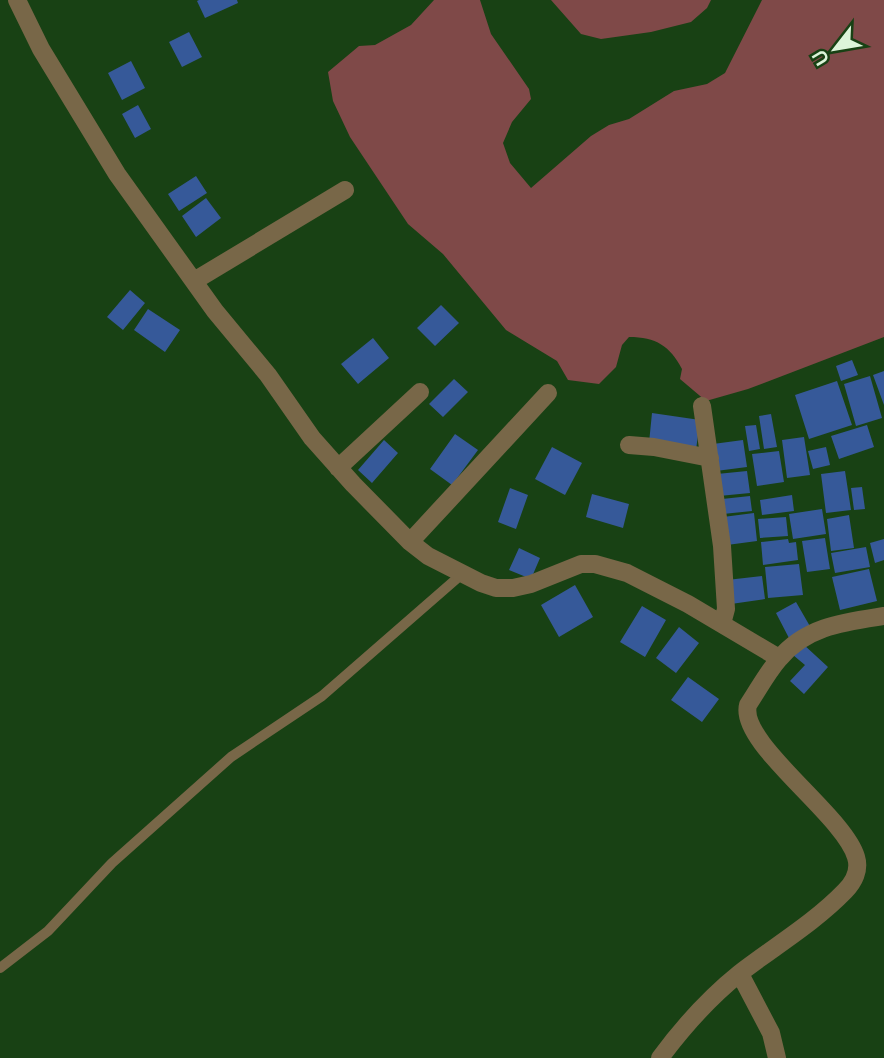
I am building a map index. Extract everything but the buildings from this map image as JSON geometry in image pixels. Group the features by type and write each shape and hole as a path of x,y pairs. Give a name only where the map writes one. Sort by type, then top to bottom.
{"street":[{"path":"17,0 41,49 117,174 215,311 268,375 312,438 410,541 428,556 496,588 531,584 569,567 595,564 627,573 779,658"},
{"path":"194,281 345,190"},
{"path":"338,468 420,392"},
{"path":"410,541 548,393"},
{"path":"702,406 722,546 726,609 722,624"},
{"path":"629,445 710,458"},
{"path":"660,1058 711,999 846,890 858,869 857,859 842,830 803,790 746,717 748,705 779,658 812,632 838,623 884,615"},
{"path":"740,974 771,1033 777,1058"}],"lane":[{"path":"0,968 48,931 112,863 231,758 322,695 462,574"}],"shaded area":[{"path":"434,0 480,0 491,34 529,89 531,99 512,122 503,143 510,163 531,188 591,136 609,125 629,119 674,91 707,84 725,73 762,0 884,0 884,337 748,389 706,401 680,379 682,369 667,349 654,341 639,337 629,337 622,345 616,367 599,384 568,380 557,361 506,330 443,254 408,224 350,137 333,101 328,72 359,46 375,45 411,25"},
{"path":"551,0 711,0 707,8 691,22 651,32 601,39 581,34"}]}
